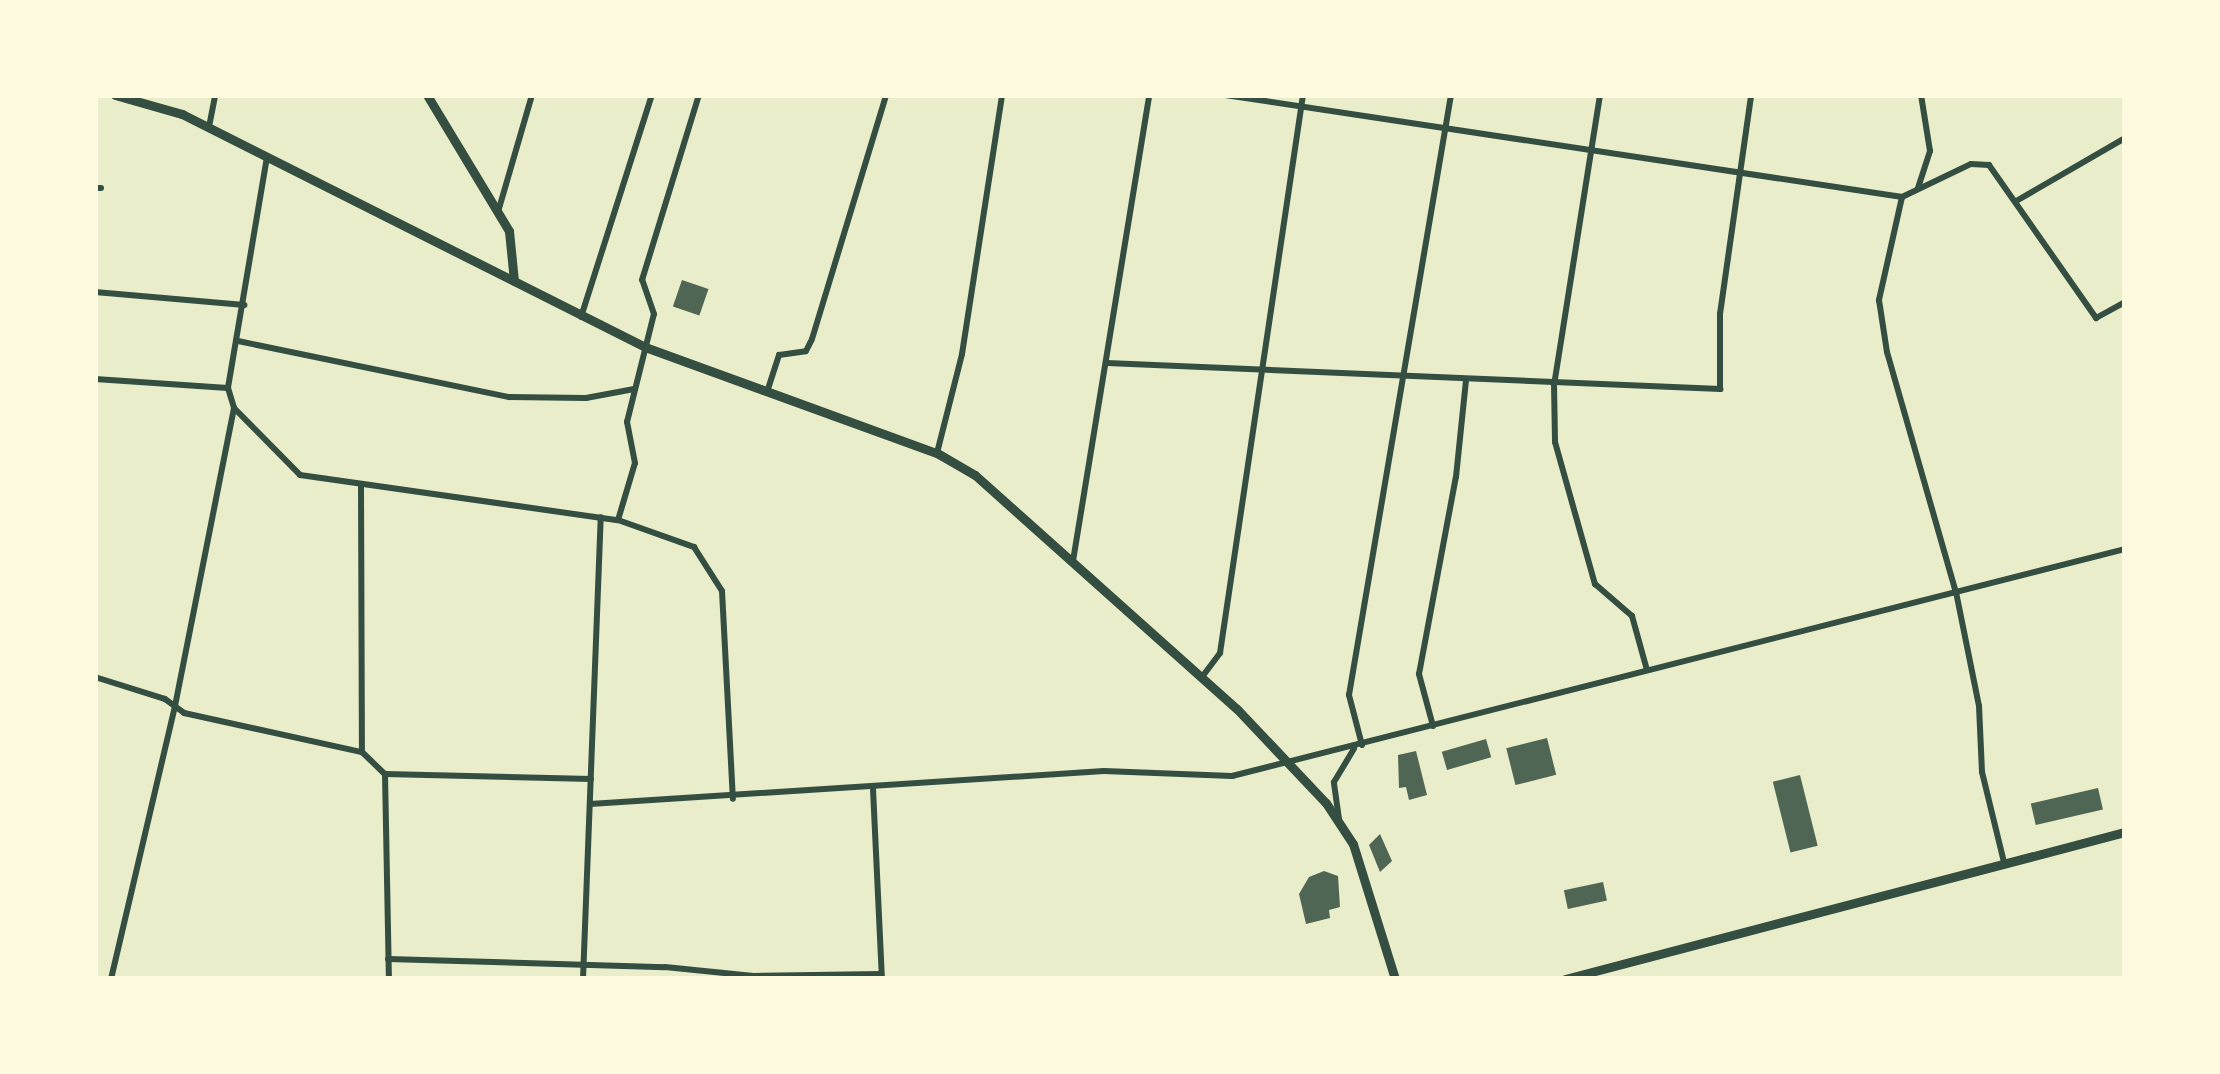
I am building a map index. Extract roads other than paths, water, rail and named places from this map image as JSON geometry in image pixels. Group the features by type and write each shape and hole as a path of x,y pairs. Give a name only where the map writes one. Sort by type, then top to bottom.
{"main road":[{"path":"115,95 208,127 645,347 937,454 992,488 1202,677 1289,762 1340,820 1395,979"},
{"path":"427,95 498,212 514,247 514,281"},
{"path":"1565,979 2125,832"}],"street":[{"path":"208,127 216,95"},
{"path":"498,212 532,95"},
{"path":"582,317 652,95"},
{"path":"618,520 635,464 627,436 634,390 654,314 642,280 700,95"},
{"path":"767,392 779,355 806,351 812,338 886,95"},
{"path":"937,454 962,354 1002,95"},
{"path":"1073,560 1149,95"},
{"path":"1226,95 1445,130 1592,146 1738,174 1902,196 1982,162 2018,200 2096,318 2125,302"},
{"path":"1202,677 1220,653 1257,374 1303,95"},
{"path":"1340,820 1334,782 1359,746 1349,695 1451,95"},
{"path":"1600,95 1554,384 1555,442 1589,571 1606,599 1632,616 1647,670"},
{"path":"1107,363 1257,374 1720,389 1720,314 1751,95"},
{"path":"1918,188 1930,152 1920,95"},
{"path":"2018,200 2125,138"},
{"path":"267,156 228,388 234,408 290,470 361,485 618,520 694,547 718,580 733,799"},
{"path":"1902,196 1879,300 1887,352 1956,592 1978,706 1982,772 2004,862"},
{"path":"95,292 244,306"},
{"path":"238,341 509,397 586,398 634,390"},
{"path":"95,379 228,388"},
{"path":"1433,726 1418,674 1456,478 1466,380"},
{"path":"111,979 175,706 234,408"},
{"path":"361,485 362,752"},
{"path":"583,979 600,517"},
{"path":"590,804 733,799 1104,771 1232,776 2125,549"},
{"path":"95,676 175,706 184,713 362,752 385,774 591,779"},
{"path":"385,774 389,979"},
{"path":"388,959 754,976 882,977 873,789"}]}
